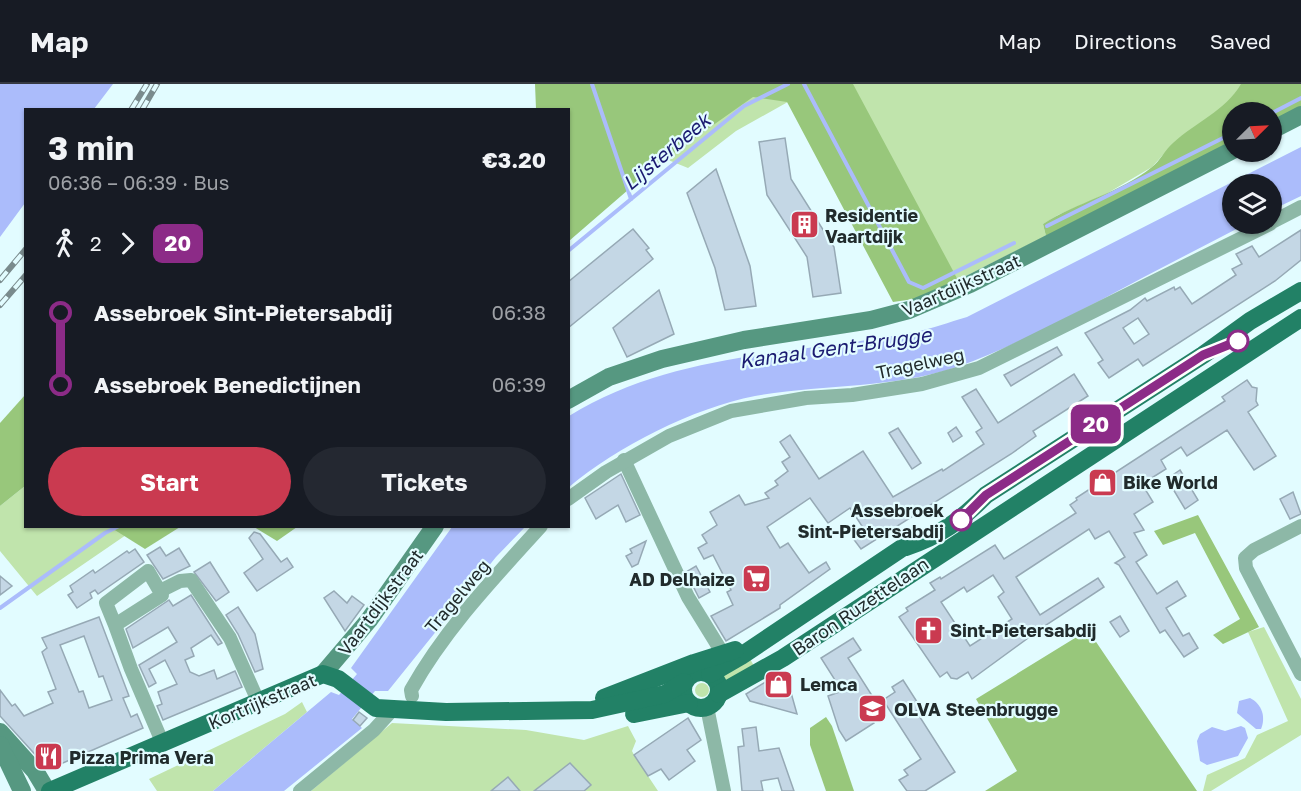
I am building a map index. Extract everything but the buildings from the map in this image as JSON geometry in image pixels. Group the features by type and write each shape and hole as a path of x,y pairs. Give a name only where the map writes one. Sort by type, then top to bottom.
{"main road":[{"name":"Baron Ruzettelaan","path":"710,674 906,547 934,538 961,520 986,495 1203,355 1250,321 1301,291"},
{"name":"Baron Ruzettelaan","path":"713,700 783,658 1301,318"},
{"name":"Baron Ruzettelaan","path":"531,712 560,705 593,701 633,689 771,634"},
{"path":"695,672 710,674 716,679 713,700 701,708 689,704 683,690 684,682 695,672"},
{"name":"Kortrijkstraat","path":"48,791 323,674 338,679 368,701"},
{"name":"Baron Ruzettelaan","path":"368,701 376,708 430,712 592,710 665,694 684,682"},
{"name":"Baron Ruzettelaan","path":"531,712 560,720 638,714 689,704"}],"street":[{"path":"1282,125 1301,115"},
{"name":"Vaartdijkstraat","path":"570,399 609,377 662,359 717,345 849,324 909,310 970,284 1222,156"},
{"name":"Tragelweg","path":"1282,217 1301,207"},
{"name":"Tragelweg","path":"570,498 624,460 678,432 731,411 806,398 852,395 922,384 979,368 1249,234"},
{"path":"624,460 688,597 720,649"},
{"path":"1301,526 1254,550 1245,558 1246,568 1301,674"},
{"name":"Vaartdijkstraat","path":"323,674 369,620 434,528"},
{"name":"Tragelweg","path":"412,696 411,690 431,655 539,528"},
{"path":"115,625 162,595 148,571 106,603 115,625 169,741"},
{"path":"160,591 180,581 191,580 230,638 258,701"},
{"path":"713,700 724,791"},
{"path":"300,791 374,730 394,708"},
{"path":"0,732 35,771 48,791"},
{"path":"0,746 22,791"}],"green space":[{"path":"535,84 853,84 958,280 914,299 893,302 787,102 753,97 658,164 570,240 570,108 536,108"},
{"path":"639,84 1300,84 1257,102 1222,102 1222,119 1162,156 1152,167 1106,194 1043,224 1046,236 958,280 951,268 802,94 736,131 688,168 646,151"},
{"path":"1241,84 1301,84 1301,107 1282,117 1282,102 1227,102"},
{"path":"1222,106 1222,147 1046,236 1043,224 1140,176 1155,165 1173,143"},
{"path":"24,396 24,487 0,506 0,423"},
{"path":"24,487 24,528 112,528 126,535 37,596 0,551 0,506"},
{"path":"1198,515 1259,627 1223,644 1213,635 1240,619 1195,533 1163,545 1154,531"},
{"path":"112,528 178,528 145,549"},
{"path":"256,528 296,528 277,541"},
{"path":"1264,627 1301,699 1301,735 1211,791 1203,791 1207,775 1245,758 1257,735 1288,721 1248,632"},
{"path":"1088,630 1197,791 985,791 1017,771 976,699"},
{"path":"748,655 755,668 726,685 719,673"},
{"path":"699,683 705,683 709,690 705,697 699,697 695,693 695,687"},
{"path":"302,702 307,712 213,791 157,791 149,779 285,714"},
{"path":"826,717 832,726 854,791 826,791 810,745 810,728"},
{"path":"392,723 526,730 584,740 628,726 636,741 632,751 658,791 311,791"}],"water":[{"path":"0,84 113,84 95,108 24,108 24,204 0,237"},
{"path":"1301,147 1301,196 1282,205 1282,174 1248,174 1272,162 1282,162 1282,157"},
{"name":"Kanaal Gent-Brugge","path":"1222,187 1222,234 1227,234 1013,344 976,360 932,374 882,383 780,392 731,402 657,431 610,458 570,486 570,415 609,395 651,379 693,367 737,358 870,340 934,327 967,317"},
{"path":"451,528 524,528 496,557 388,691 375,691 352,719 362,728 284,791 213,791 331,692 339,695 357,674 351,668"},
{"path":"1250,698 1262,711 1261,729 1256,729 1237,713 1239,701"},
{"path":"1241,726 1245,728 1248,738 1238,756 1207,765 1200,761 1197,741 1200,734 1212,727 1225,731"}],"waterway":[{"path":"592,84 631,199"},
{"name":"Lijsterbeek","path":"570,249 744,106 788,84"},
{"path":"804,84 909,282 923,288 1014,243"},
{"path":"1282,108 1301,98"},
{"path":"1047,226 1222,138"},
{"name":"Lijsterbeek","path":"0,608 115,528"}],"railway":[{"path":"132,108 147,84"},
{"path":"143,108 157,84"},
{"path":"0,280 24,251"},
{"path":"0,305 24,277"}],"bus line":[{"name":"20","path":"961,520 986,495 1203,355 1231,346 1238,341"}],"place":[{"name":"Residentie Vaartdijk","path":"804,225"},
{"name":"Bike World","path":"1102,482"},
{"name":"Assebroek Sint-Pietersabdij","path":"961,520"},
{"name":"AD Delhaize","path":"756,579"},
{"name":"Sint-Pietersabdij","path":"929,630"},
{"name":"Lemca","path":"779,684"},
{"name":"OLVA Steenbrugge","path":"873,709"},
{"name":"Pizza Prima Vera","path":"48,757"}]}
